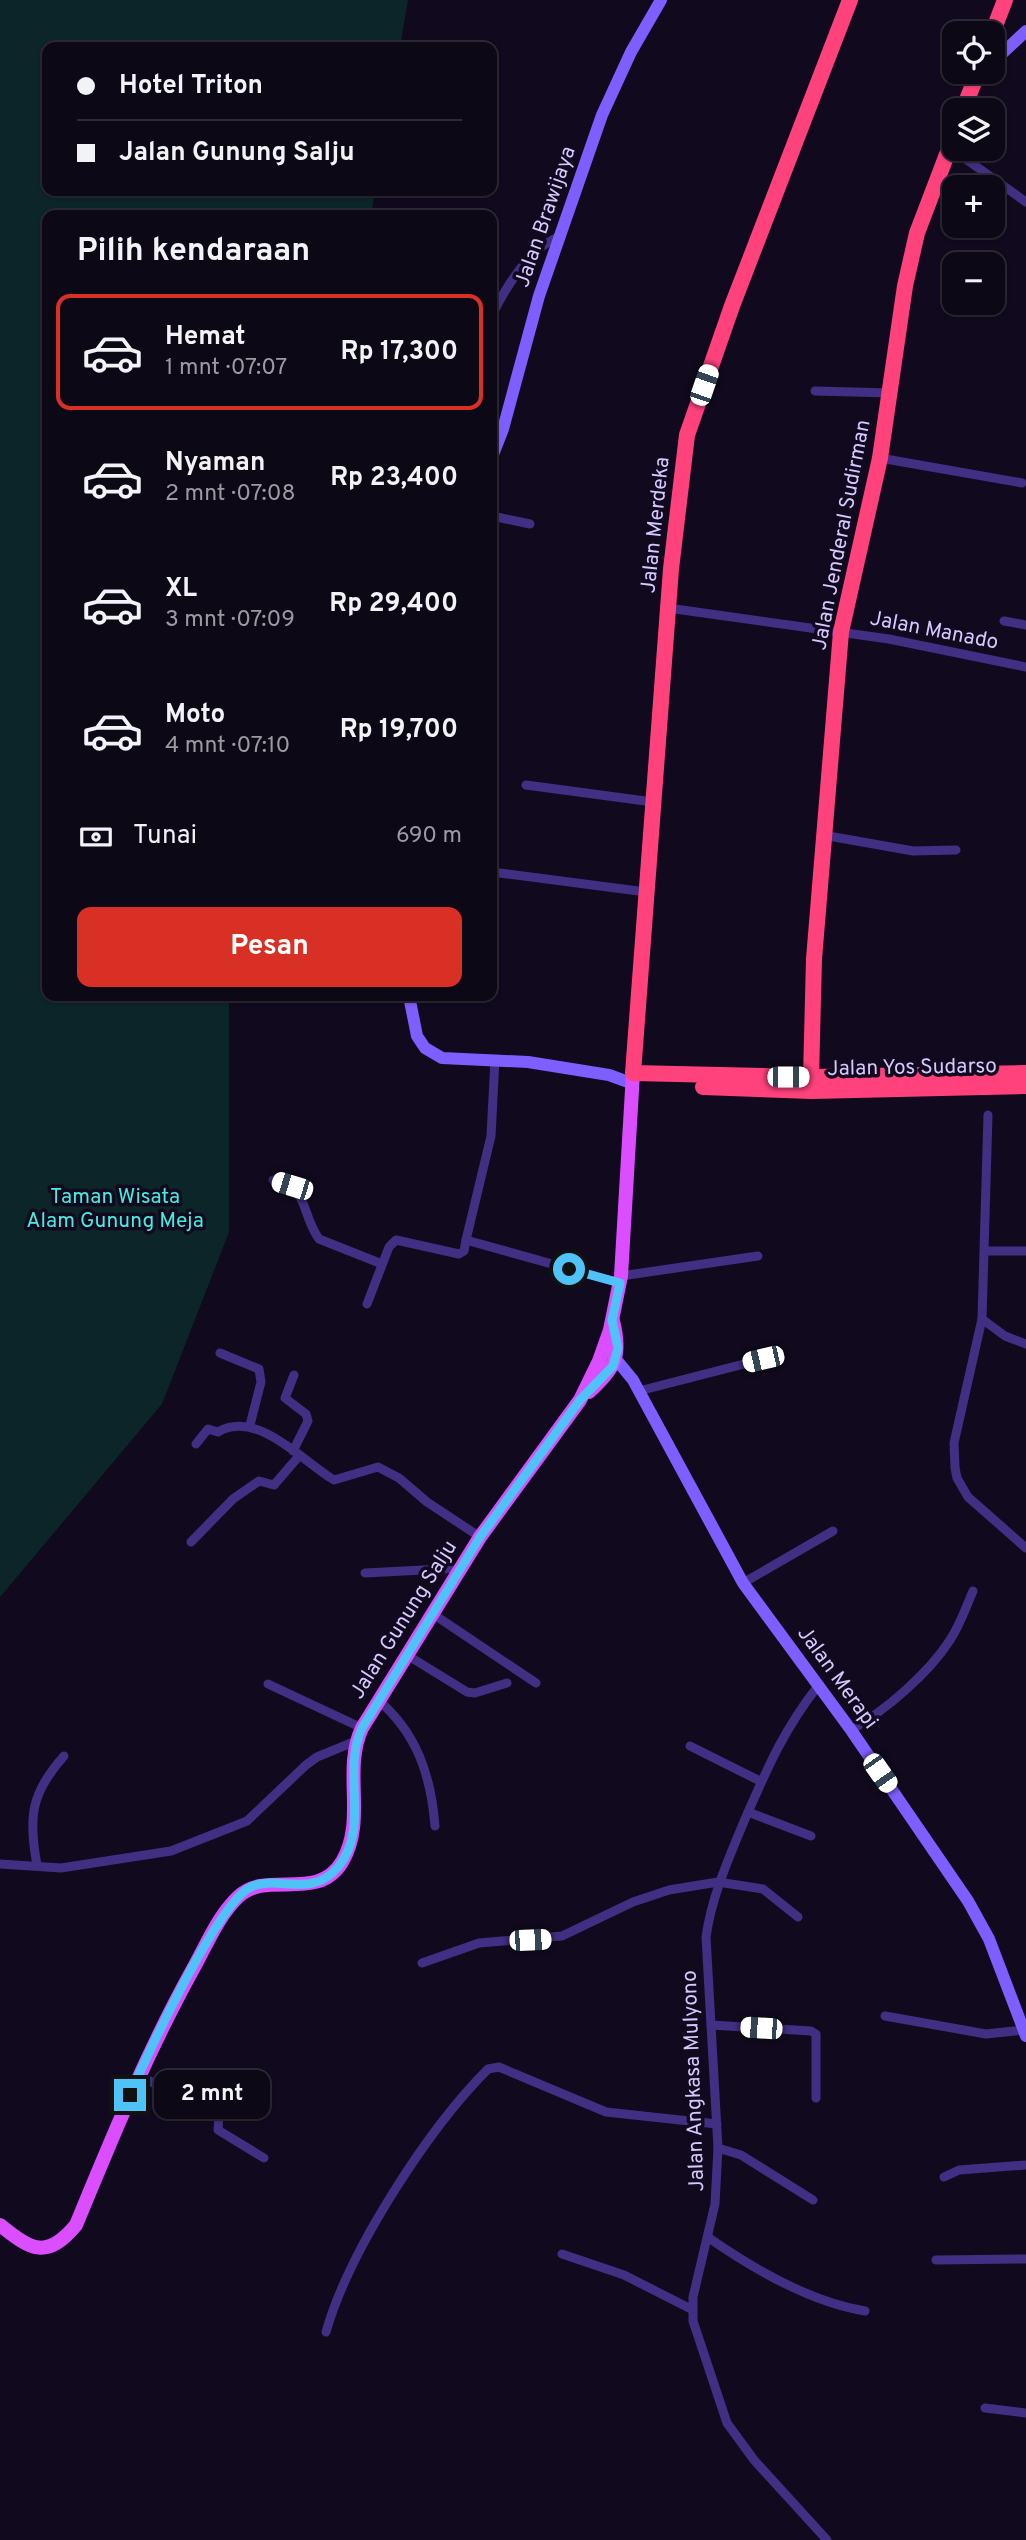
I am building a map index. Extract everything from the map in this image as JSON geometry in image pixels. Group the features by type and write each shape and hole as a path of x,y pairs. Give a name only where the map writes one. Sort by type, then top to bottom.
{"highway":[{"name":"Jalan Merdeka","path":"632,1078 668,608 687,435 732,306 850,0"},
{"path":"997,21 1005,0"},
{"name":"Jalan Jenderal Sudirman","path":"811,1077 814,959 841,632 880,458 905,286 917,233 944,161"},
{"name":"Jalan Yos Sudarso","path":"632,1078 1026,1073"},
{"name":"Jalan Yos Sudarso","path":"632,1078 812,1091 1026,1086"}],"main road":[{"path":"608,1358 618,1348 612,1320 621,1279 632,1078"},
{"name":"Jalan Gunung Salju","path":"0,2225 26,2246 38,2249 51,2246 67,2236 76,2225 117,2134 138,2075 160,2029 234,1900 258,1884 304,1886 337,1869 354,1829 353,1770 359,1734 480,1537 608,1358"}],"street":[{"name":"Jalan Brawijaya","path":"497,444 539,296 602,115 661,0"},
{"path":"1005,49 1026,32"},
{"path":"976,161 1026,202"},
{"path":"497,307 536,253 561,236"},
{"path":"497,294 505,293"},
{"path":"815,391 891,393"},
{"path":"880,458 1022,483"},
{"path":"497,517 530,524"},
{"name":"Jalan Manado","path":"668,608 940,648 1026,667"},
{"path":"1004,621 1026,625"},
{"path":"526,785 653,802"},
{"path":"823,835 913,852 956,850"},
{"path":"497,873 646,892"},
{"path":"410,1001 417,1036 433,1054 442,1058 495,1059 632,1078"},
{"path":"367,1304 382,1264 396,1240 459,1254 464,1251 491,1136 495,1059"},
{"path":"989,1115 982,1319 954,1443 957,1478 968,1497 1026,1548"},
{"path":"273,1180 292,1186 299,1192 320,1239 382,1264"},
{"path":"466,1240 621,1279 758,1256"},
{"path":"986,1251 1026,1251"},
{"path":"982,1319 1005,1336 1026,1344"},
{"path":"220,1353 259,1369 261,1382 250,1426"},
{"name":"Jalan Merapi","path":"608,1358 636,1386 743,1583 851,1730 968,1901 989,1939 1025,2033"},
{"path":"636,1386 763,1359"},
{"path":"191,1542 233,1499 259,1481 274,1485 296,1454 308,1421 306,1414 285,1398 294,1375"},
{"path":"196,1444 208,1429 218,1432 231,1425 250,1426 334,1480 344,1479 370,1467 378,1467 399,1478 427,1502 480,1537"},
{"path":"743,1583 833,1531"},
{"path":"365,1573 461,1568"},
{"path":"851,1730 891,1703 944,1649 958,1626 973,1591"},
{"path":"433,1614 536,1683"},
{"path":"407,1655 467,1692 475,1693 507,1683"},
{"path":"268,1684 359,1734"},
{"name":"Jalan Angkasa Mulyono","path":"691,2309 715,2204 718,2148 706,1937 718,1882 760,1781 792,1718 818,1686"},
{"path":"378,1700 408,1729 414,1742 433,1807 435,1826"},
{"path":"0,1864 61,1868 149,1856 241,1824 306,1765 359,1734"},
{"path":"690,1746 760,1781"},
{"path":"37,1865 31,1833 34,1801 46,1776 64,1756"},
{"path":"748,1812 811,1836"},
{"path":"422,1963 479,1943 562,1936 633,1902 668,1891 718,1882 762,1889 798,1917"},
{"path":"885,2016 986,2034 1025,2033"},
{"path":"711,2025 811,2031 817,2038 816,2098"},
{"path":"326,2332 342,2283 374,2226 422,2153 488,2069 499,2067 606,2112 717,2124"},
{"path":"138,2075 204,2111 219,2115"},
{"path":"239,2093 219,2115 218,2130 264,2158"},
{"path":"718,2148 741,2155 813,2200"},
{"path":"944,2177 959,2170 1026,2165"},
{"path":"709,2238 736,2258 774,2278 840,2307 865,2312"},
{"path":"562,2254 624,2274 691,2309 727,2423 754,2460 827,2540"},
{"path":"936,2260 1026,2259"},
{"path":"985,2408 1026,2413"}],"green space":[{"name":"Taman Wisata Alam Gunung Meja","path":"0,0 408,0 401,42 42,42 42,196 374,196 372,210 42,210 42,1001 229,1001 229,1232 162,1404 0,1597"}],"route":[{"path":"130,2095 153,2041 234,1900 246,1889 258,1884 304,1886 337,1869 344,1859 354,1829 353,1770 356,1741 362,1728 480,1537 580,1400 613,1366 618,1348 612,1320 620,1283 569,1269"}]}
